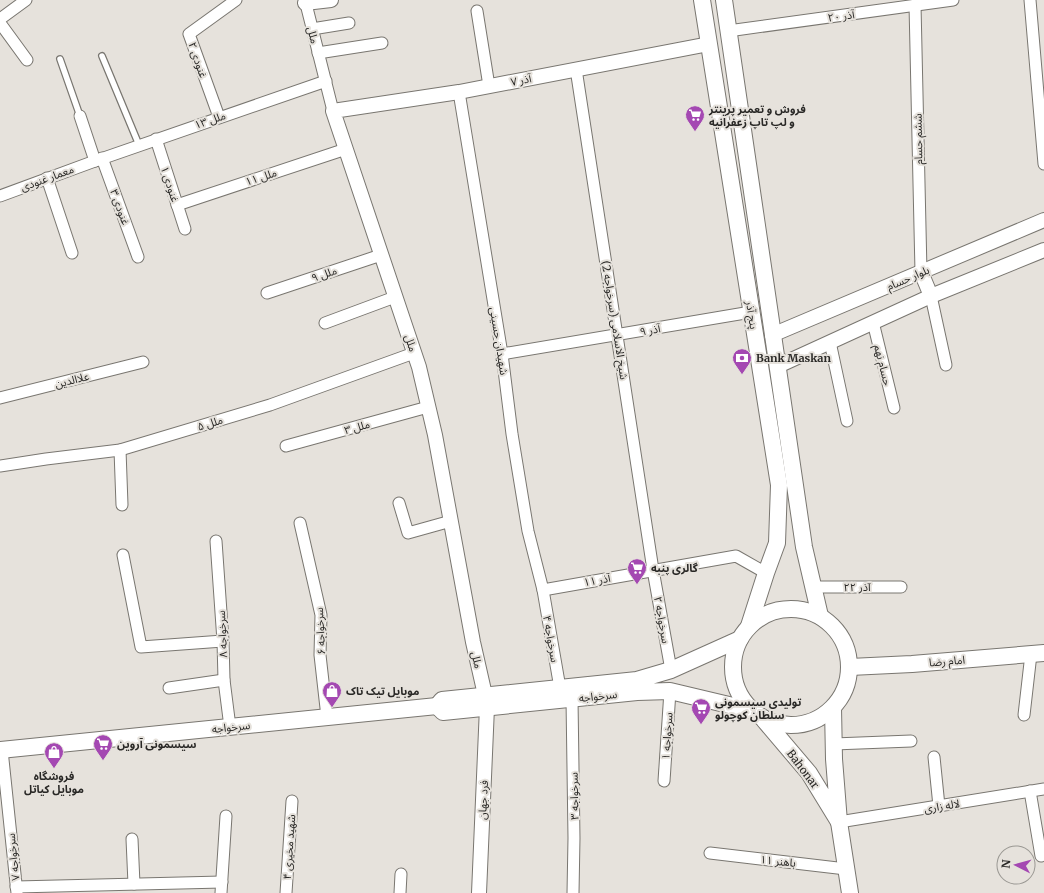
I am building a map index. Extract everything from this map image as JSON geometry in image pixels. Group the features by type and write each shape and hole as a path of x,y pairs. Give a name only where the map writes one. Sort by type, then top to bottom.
{"main road":[{"name":"پنج آذر","path":"702,0 779,485 777,543 745,632"},
{"name":"پنج آذر","path":"724,0 804,547 820,616"},
{"path":"791,609 806,610 820,616 832,625 842,638 848,652 850,667 848,682 842,696 833,708 821,718 807,724 792,726 777,724 757,714 741,698 735,683 733,668 734,653 745,632 761,617 775,611 791,609"},
{"name":"سرخواجه","path":"1,750 441,706 486,701 560,688 637,680 671,670 745,632"},
{"name":"امام رضا","path":"850,667 912,664 1037,654"},
{"name":"سرخواجه","path":"486,701 572,699 637,692 670,691 757,714"},
{"name":"Bahonar","path":"833,708 834,759 839,822 850,893"},
{"name":"Bahonar","path":"757,714 809,773 839,822"}],"street":[{"path":"0,19 26,0"},
{"name":"۲ غنودی","path":"219,117 189,34 236,0"},
{"path":"305,2 331,0"},
{"name":"۲۰ آذر","path":"728,31 953,0"},
{"path":"1030,0 1044,164"},
{"name":"ملل","path":"305,2 333,111 418,367 435,435 473,642 486,701"},
{"name":"ششم حسام","path":"915,5 921,272"},
{"path":"477,11 489,86"},
{"path":"0,23 27,60"},
{"path":"312,29 350,23"},
{"path":"318,52 382,43"},
{"name":"آذر ۷","path":"333,111 459,92 709,44"},
{"name":"شیخ الاسلامی (سرخواجه 2)","path":"576,69 653,570"},
{"name":"ملل ۱۳","path":"98,159 326,81"},
{"name":"شهیدان حسینی","path":"459,92 502,354 512,434 528,531 542,590"},
{"name":"۳ غنودی","path":"80,116 138,257"},
{"name":"۱ غنودی","path":"156,139 184,229"},
{"name":"۱۱ ملل","path":"177,205 346,149"},
{"name":"معمار غنودی","path":"1,193 98,159"},
{"path":"47,178 72,253"},
{"name":"بلوار حسام","path":"772,335 1044,220"},
{"path":"778,366 931,296 1044,250"},
{"name":"ملل ۹","path":"267,293 381,255"},
{"path":"921,272 931,296 946,365"},
{"path":"325,323 395,297"},
{"name":"۹ آذر","path":"502,354 617,336 751,312"},
{"name":"حسام نهم","path":"873,322 894,408"},
{"path":"830,342 847,421"},
{"name":"ملل ۵","path":"0,466 120,450 270,406 414,353"},
{"name":"علاالدین","path":"0,398 143,362"},
{"name":"ملل ۳","path":"286,446 428,407"},
{"path":"120,450 122,505"},
{"path":"399,503 408,533 451,521"},
{"name":"سرخواجه ۶","path":"300,523 321,615 320,655 327,717"},
{"name":"۸ سرخواجه","path":"216,541 223,641 224,680 230,727"},
{"path":"123,555 141,647 223,641"},
{"name":"آذر ۱۱","path":"542,590 736,556 766,573"},
{"name":"سرخواجه ۲","path":"653,570 671,670"},
{"name":"۲۲ آذر","path":"813,587 901,587"},
{"name":"سرخواجه ۴","path":"542,590 560,688"},
{"path":"1024,715 1037,654"},
{"path":"169,688 224,680"},
{"name":"سرخواجه ۱","path":"664,781 670,691"},
{"name":"سرخواجه ۳","path":"572,699 574,838 573,893"},
{"name":"فرد جهان","path":"479,893 486,701"},
{"path":"834,744 911,741"},
{"name":"سرخواجه ۷","path":"1,750 16,890"},
{"path":"934,757 939,806"},
{"name":"لاله زاری","path":"839,822 1044,789"},
{"path":"1030,791 1041,856"},
{"name":"۴ شهید مخیری","path":"286,893 292,801"},
{"path":"16,890 87,889 134,884 221,888 226,816"},
{"path":"132,839 134,884"},
{"name":"باهنر ۱۱","path":"710,853 846,869"},
{"path":"400,893 401,874"}],"lane":[{"path":"102,56 139,145"},
{"path":"60,59 80,116"}],"place":[{"name":"فروش و تعمیر پرینتر و لپ تاپ زعفرانیه","path":"695,132"},
{"name":"Bank Maskan","path":"742,375"},
{"name":"گالری پنبه","path":"637,585"},
{"name":"موبایل تیک تاک","path":"332,708"},
{"name":"تولیدی سیسمونی سلطان کوچولو","path":"701,725"},
{"name":"سیسمونی آروین","path":"103,761"},
{"name":"فروشگاه موبایل کیاتل","path":"54,769"}]}
